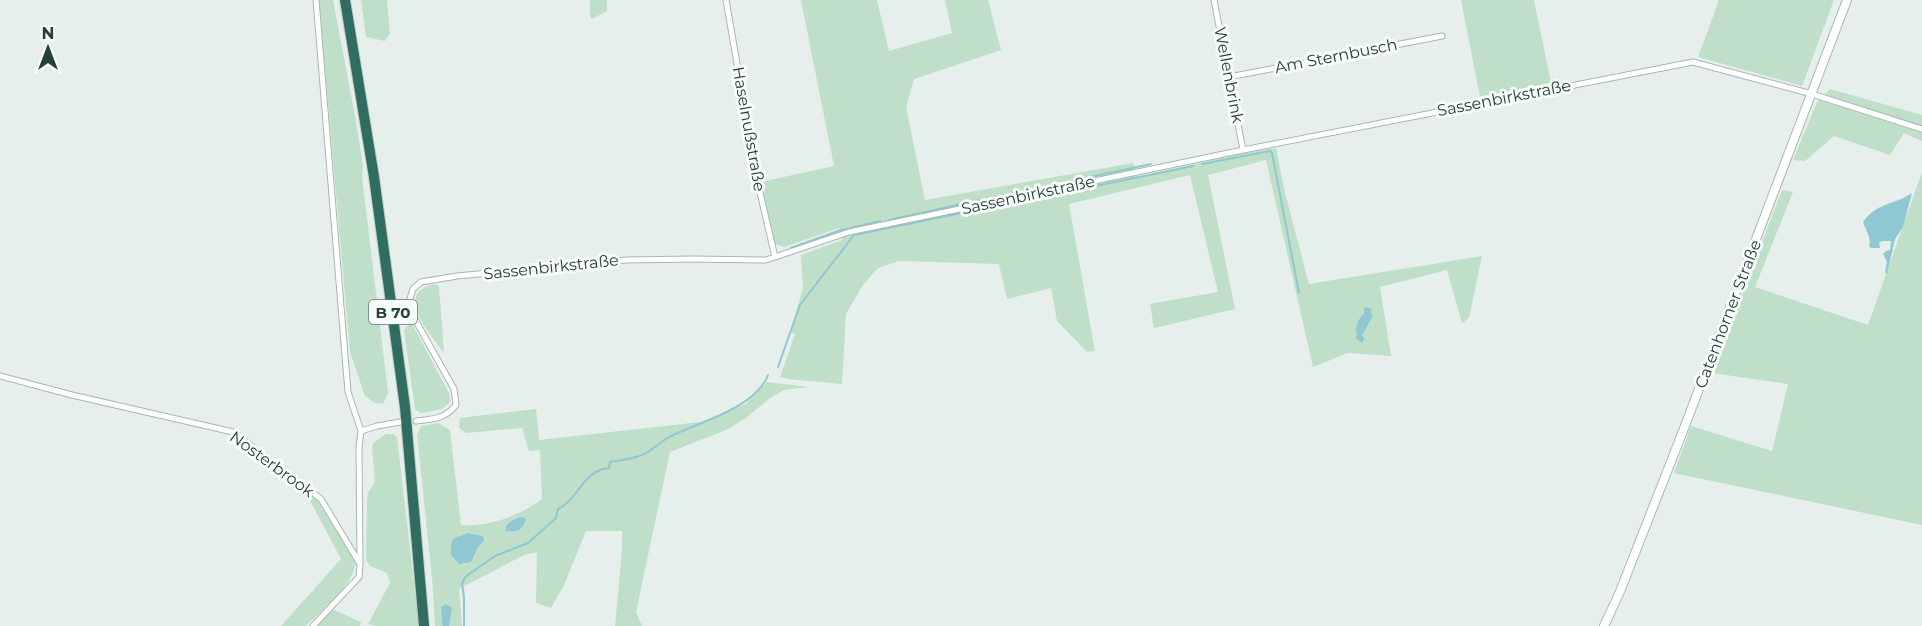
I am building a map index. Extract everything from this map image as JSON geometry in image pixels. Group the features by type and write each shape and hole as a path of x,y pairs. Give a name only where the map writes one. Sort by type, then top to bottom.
{"highway":[{"name":"B 70","path":"345,0 374,177 404,396 424,626"}],"street":[{"path":"313,626 359,577 359,447 362,431 348,392 316,0"},
{"name":"Haselnußstraße","path":"726,0 758,184 775,257"},
{"name":"Wellenbrink","path":"1214,0 1243,150"},
{"name":"Catenhorner Straße","path":"1604,626 1641,538 1847,0"},
{"name":"Am Sternbusch","path":"1229,77 1442,36"},
{"name":"Sassenbirkstraße","path":"416,421 449,414 456,405 454,389 412,314 409,302 413,290 421,282 457,276 626,260 766,260 849,232 1243,150 1693,62 1812,94 1922,129"},
{"name":"Nosterbrook","path":"0,376 233,432 321,499 360,564"},
{"path":"362,431 400,422"}],"green space":[{"path":"319,0 333,0 363,165 362,176 388,393 383,404 375,403 365,396 350,352"},
{"path":"361,0 387,0 390,34 385,41 366,37"},
{"path":"590,0 607,0 607,11 592,19"},
{"path":"801,0 877,0 889,51 952,33 945,0 988,0 1001,50 914,79 906,107 925,200 1133,163 1138,177 1276,148 1285,193 1309,284 1482,256 1469,318 1462,323 1447,270 1380,287 1391,356 1348,353 1313,367 1266,160 1208,175 1235,309 1154,328 1150,304 1218,292 1190,175 1069,204 1095,351 1087,352 1057,321 1051,288 1007,299 999,264 899,261 878,268 863,285 846,314 842,384 780,377 795,334 790,332 803,288 801,255 842,240 839,228 784,247 775,244 761,182 834,166"},
{"path":"1461,0 1534,0 1551,83 1480,97"},
{"path":"1719,0 1834,0 1802,86 1698,57"},
{"path":"1830,89 1922,115 1922,141 1904,133 1890,155 1834,136 1805,161 1793,160 1817,102"},
{"path":"1922,172 1922,525 1674,473 1691,426 1772,451 1788,384 1712,373 1782,190 1793,192 1755,287 1868,325"},
{"path":"435,284 439,286 444,353 424,325 415,305 416,296 422,289"},
{"path":"411,322 449,393 450,402 442,409 421,413 415,409 404,330"},
{"path":"767,382 808,387 784,390 726,430 670,452 636,612 642,626 615,626 622,531 586,531 564,585 551,608 536,603 537,552 524,555 459,589 462,626 435,626 417,435 421,426 438,423 450,430 461,525 483,524 524,511 542,499 540,450 529,451 522,428 466,433 459,428 460,418 536,409 539,440 701,422 746,404"},
{"path":"386,434 393,434 397,437 419,626 368,624 390,583 387,573 370,566 366,560 367,501 368,493 375,482 372,448 373,443"},
{"path":"306,493 316,499 356,559 355,568 345,586 306,626 281,626 341,559"},
{"path":"332,609 361,622 360,626 315,626"}],"water":[{"path":"1912,193 1903,227 1895,239 1887,274 1885,272 1887,262 1883,254 1890,250 1891,241 1882,241 1879,243 1880,248 1871,248 1863,222 1880,207"},
{"path":"1366,307 1371,309 1372,317 1362,335 1364,339 1362,343 1356,338 1356,329"},
{"path":"522,517 526,519 521,528 516,531 506,531 509,523"},
{"path":"468,533 483,536 484,541 478,547 471,562 459,564 451,555 451,544 453,539"},
{"path":"446,604 452,608 449,626 443,626 441,607"}],"waterway":[{"path":"1202,164 1270,151 1272,153 1299,293"},
{"path":"1000,196 1151,164"},
{"path":"1086,188 1193,166"},
{"path":"998,206 1076,190"},
{"path":"889,220 980,200"},
{"path":"778,367 800,305 854,235 986,208"},
{"path":"791,248 838,231 880,221"},
{"path":"464,626 462,584 465,577 495,556 528,543 556,518 558,509 571,499 587,479 600,470 609,468 610,462 642,455 669,437 725,413 752,397 762,387 768,375"}]}
